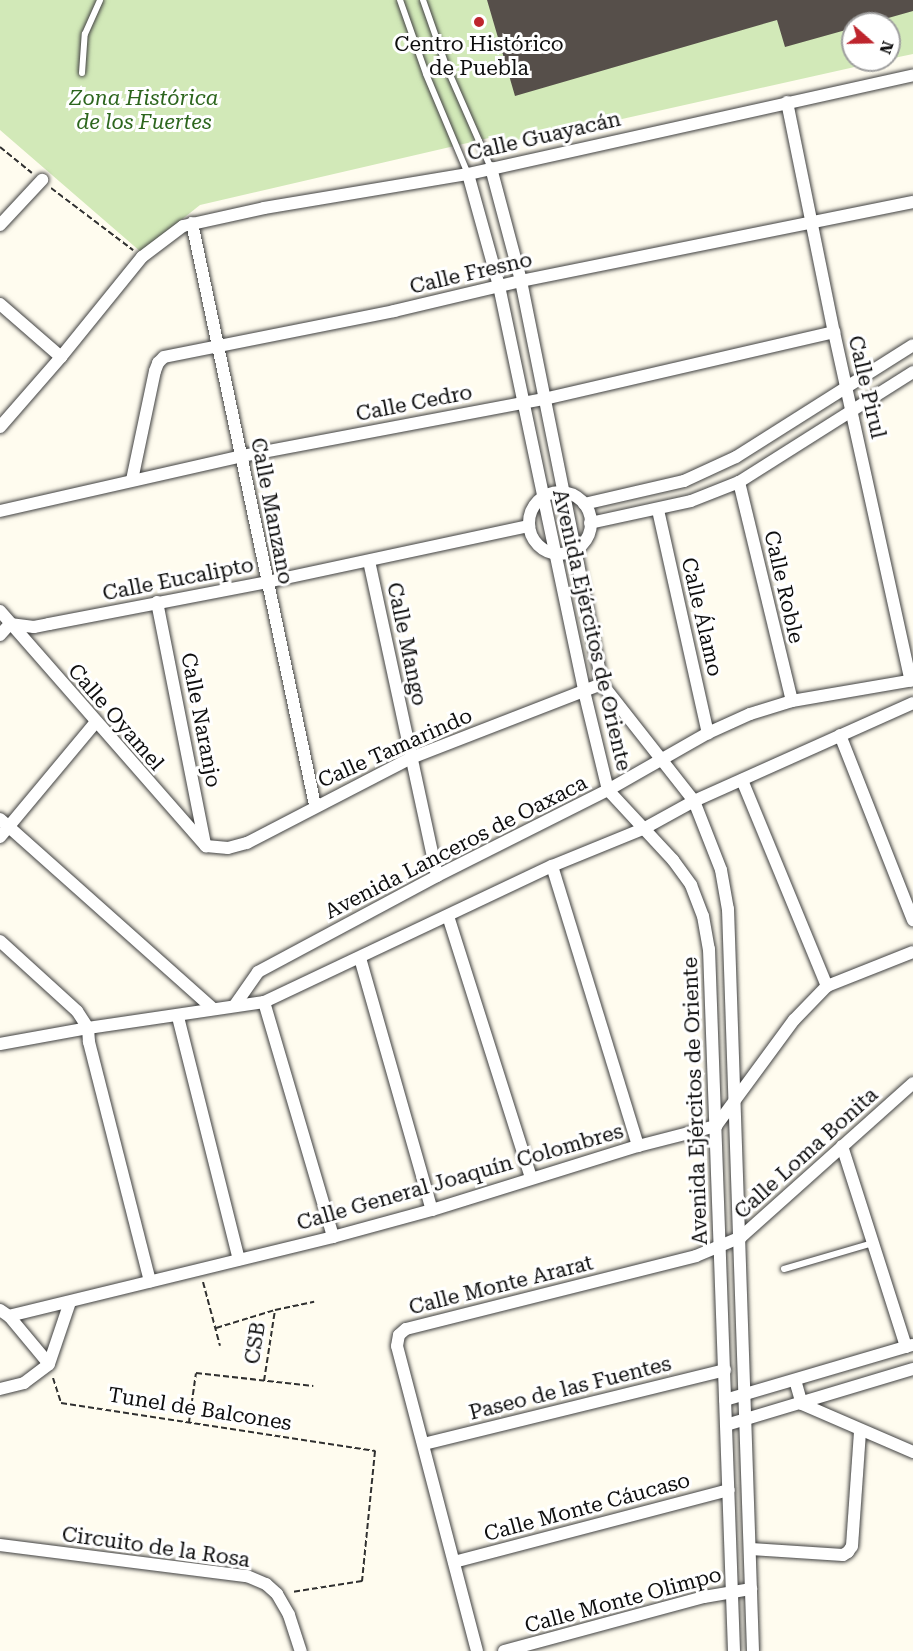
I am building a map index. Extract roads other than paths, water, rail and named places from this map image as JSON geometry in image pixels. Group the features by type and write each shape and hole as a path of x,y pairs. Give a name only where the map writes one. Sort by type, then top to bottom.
{"street":[{"name":"Calle Guayacán","path":"188,225 264,208 468,174 913,75"},
{"name":"Calle Pirul","path":"787,102 834,332 912,681"},
{"name":"Avenida Ejércitos de Oriente","path":"491,168 521,281 602,684 694,801 721,870 728,909 741,1238 753,1651"},
{"name":"Avenida Ejércitos de Oriente","path":"468,174 500,286 522,402 584,691 608,790 645,828 692,885 703,916 709,949 734,1651"},
{"path":"0,225 42,180"},
{"name":"Calle Fresno","path":"132,480 158,363 164,357 394,311 521,281 913,202"},
{"path":"0,427 61,357 142,257 188,225"},
{"name":"Calle Manzano","path":"188,225 219,346 315,805"},
{"path":"0,304 61,357"},
{"name":"Calle Cedro","path":"0,511 242,456 544,399 834,332"},
{"path":"584,504 684,481 736,457 913,345"},
{"path":"590,524 691,501 739,482 851,409 913,372"},
{"path":"684,481 691,501"},
{"name":"Calle Roble","path":"739,482 792,701"},
{"path":"564,492 575,496 584,504 590,524 586,538 575,549 555,553 535,541 529,526 534,507 543,497 564,492"},
{"name":"Calle Álamo","path":"658,510 708,733"},
{"name":"Calle Eucalipto","path":"10,624 34,627 267,582 529,526"},
{"name":"Calle Mango","path":"369,561 437,876"},
{"name":"Calle Naranjo","path":"157,602 206,846"},
{"name":"Calle Oyamel","path":"0,611 95,723 206,846"},
{"path":"0,635 10,624"},
{"name":"Avenida Lanceros de Oaxaca","path":"234,1005 258,972 437,876 608,790 708,733 750,714 792,701 912,681"},
{"name":"Calle Tamarindo","path":"206,846 228,848 247,843 315,805 411,758 602,684"},
{"path":"0,1044 88,1028 177,1017 234,1005 264,1002 552,866 645,828 694,801 913,703"},
{"path":"0,837 5,823 95,723"},
{"path":"840,735 913,920"},
{"path":"742,780 827,986"},
{"path":"5,823 213,1009"},
{"path":"552,866 638,1146"},
{"path":"448,916 531,1178"},
{"path":"0,942 77,1011 88,1028 89,1042 150,1281"},
{"path":"716,1126 794,1020 827,986 913,952"},
{"path":"360,958 432,1210"},
{"path":"264,1002 333,1237"},
{"path":"177,1017 239,1259"},
{"name":"Calle Loma Bonita","path":"721,1247 741,1238 913,1083"},
{"name":"Calle General Joaquín Colombres","path":"5,1313 70,1302 333,1237 432,1210 638,1146 716,1126"},
{"path":"725,1400 910,1346 873,1243 842,1146"},
{"name":"Calle Monte Ararat","path":"477,1651 397,1346 399,1335 406,1329 696,1256 721,1247"},
{"path":"0,1389 24,1383 49,1364 70,1302"},
{"path":"5,1313 49,1364"},
{"path":"726,1425 913,1369"},
{"name":"Paseo de las Fuentes","path":"424,1444 724,1370"},
{"path":"795,1380 802,1404 913,1452"},
{"path":"751,1549 843,1555 848,1552 852,1546 860,1431"},
{"name":"Calle Monte Cáucaso","path":"454,1562 729,1490"},
{"name":"Circuito de la Rosa","path":"0,1545 247,1576 266,1584 277,1594 289,1616 301,1651"},
{"name":"Calle Monte Olimpo","path":"504,1651 732,1591 751,1589"}],"lane":[{"path":"82,72 85,34 100,0"},
{"name":"Avenida Ejércitos de Oriente","path":"400,0 426,74 468,174"},
{"name":"Avenida Ejércitos de Oriente","path":"423,0 447,68 491,168"},
{"path":"784,1269 873,1243"}],"place":[{"name":"Centro Histórico de Puebla","path":"479,22"}],"park label":[{"name":"Zona Histórica de los Fuertes","path":"144,110"}]}
